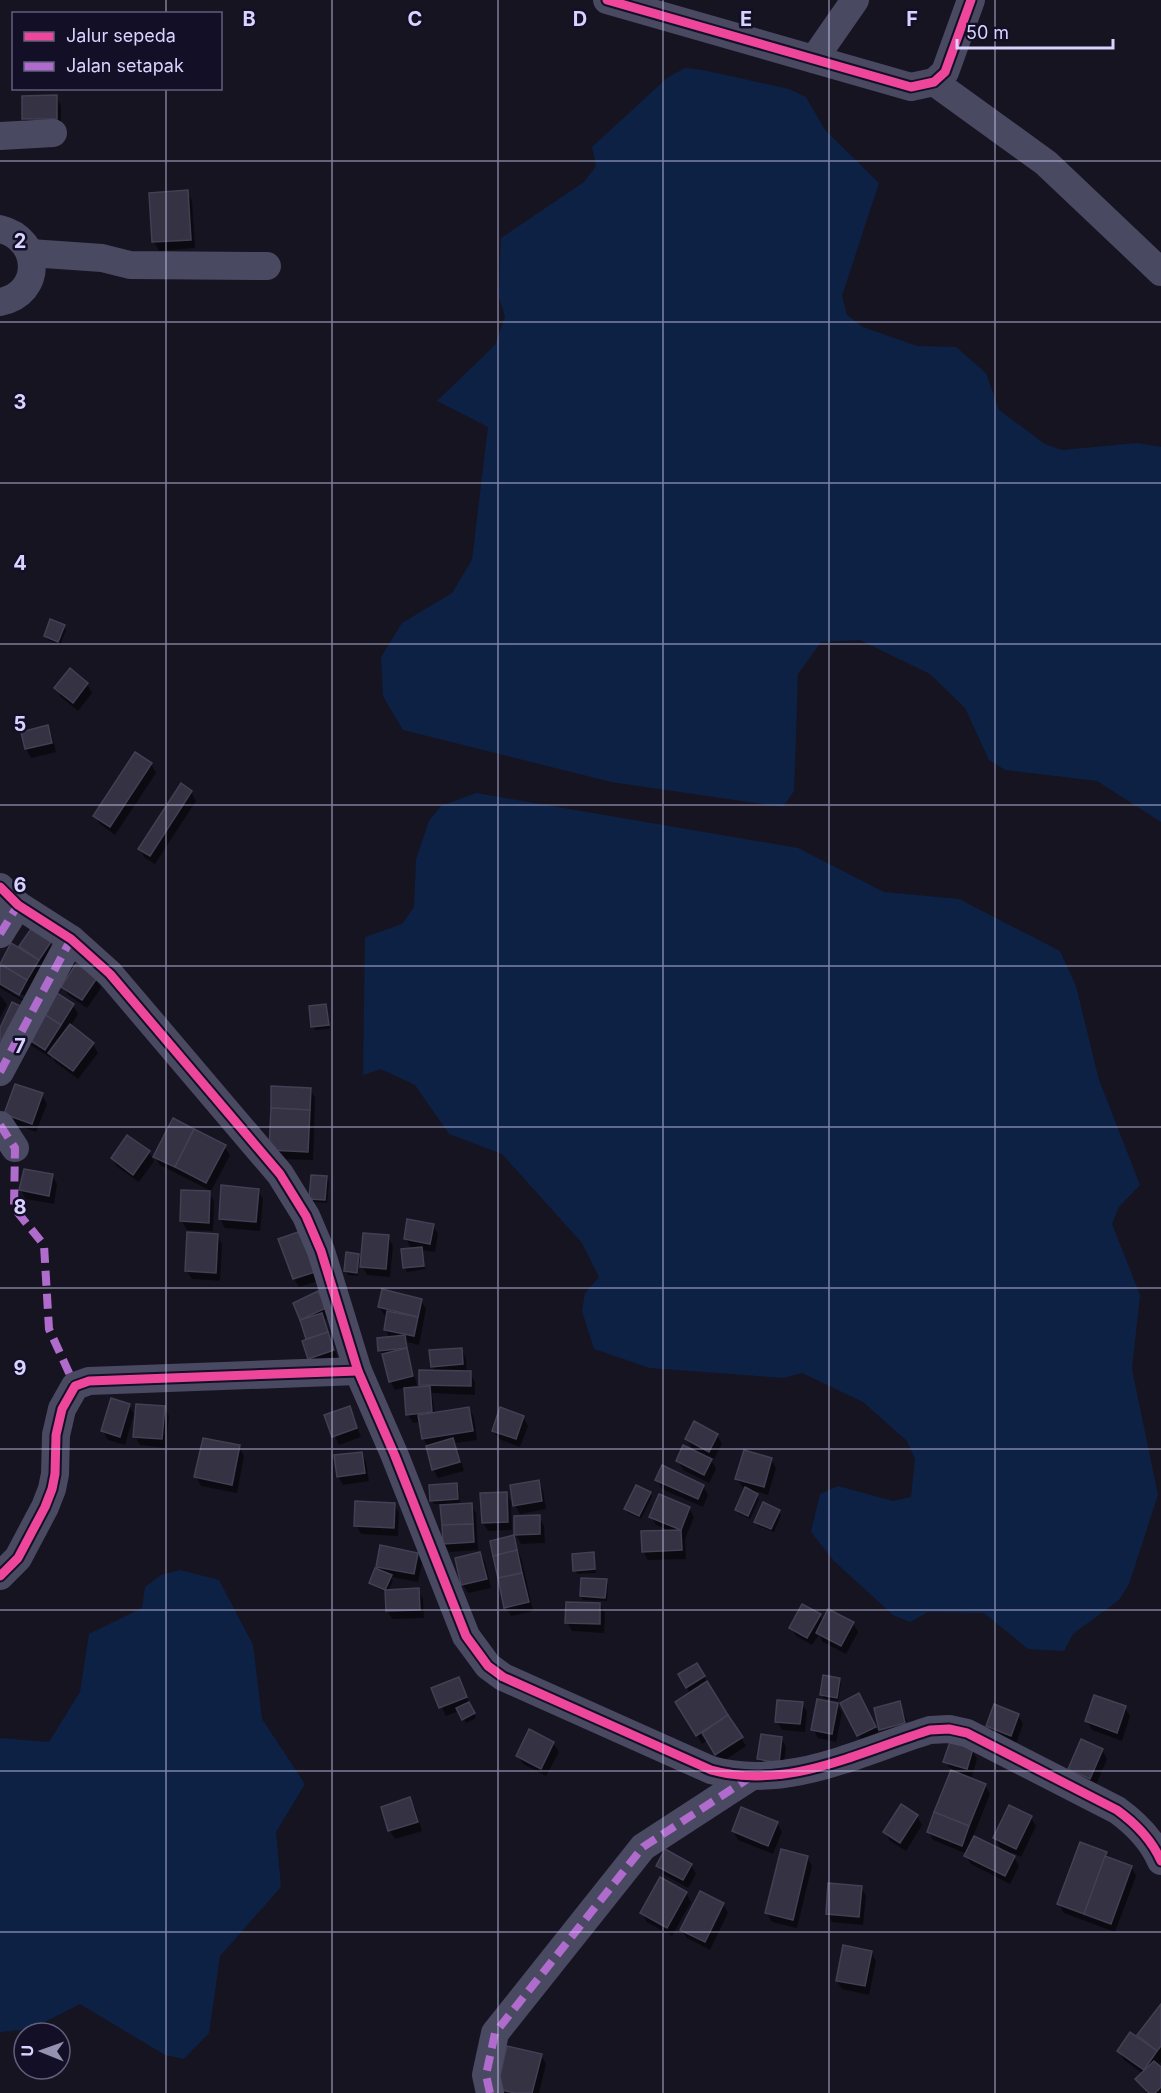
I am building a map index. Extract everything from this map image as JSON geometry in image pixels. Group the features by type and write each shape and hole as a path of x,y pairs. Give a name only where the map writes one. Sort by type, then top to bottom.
{"street":[{"path":"607,0 911,87 934,82 945,72 971,0"},
{"path":"814,59 855,0"},
{"path":"934,82 1046,162 1161,273"},
{"path":"0,136 53,133"},
{"path":"0,229 18,236 31,263 21,292 13,298 0,302"},
{"path":"31,263 102,258 130,265 267,266"},
{"path":"0,934 9,896 71,939 110,974 280,1174 306,1216 321,1251 358,1371 391,1445 466,1636 488,1666 503,1677 711,1770 732,1776 750,1778 813,1769 930,1730 949,1729 967,1733 1117,1810 1133,1822 1148,1839 1161,1861"},
{"path":"0,1072 71,939"},
{"path":"0,1125 15,1148 0,1141"},
{"path":"0,1576 18,1558 45,1507 55,1474 58,1420 75,1386 89,1381 358,1371"},
{"path":"490,2093 486,2075 495,2032 643,1847 750,1778"}],"water":[{"path":"685,68 789,89 806,97 825,130 879,183 842,296 847,315 863,327 917,346 956,347 986,373 999,410 1045,444 1062,450 1137,443 1161,447 1161,822 1097,781 1005,770 989,760 965,708 930,674 860,640 821,642 798,674 794,791 783,807 611,782 403,730 383,696 381,657 402,623 452,593 472,560 488,427 437,401 495,345 505,317 499,297 501,238 584,182 596,166 592,147 667,78"},
{"path":"476,793 798,848 884,892 959,899 1060,951 1076,986 1099,1080 1140,1185 1119,1207 1112,1224 1140,1295 1132,1369 1158,1495 1129,1584 1119,1600 1073,1634 1064,1651 1028,1649 984,1613 928,1612 910,1622 893,1615 834,1561 811,1532 820,1494 838,1486 893,1501 911,1497 915,1459 907,1441 863,1402 802,1373 783,1378 650,1368 594,1349 582,1311 585,1293 599,1277 582,1243 502,1154 449,1134 415,1085 381,1069 363,1075 365,937 402,924 414,907 416,859 429,821 441,806"},
{"path":"180,1570 219,1580 253,1645 262,1719 305,1784 276,1832 281,1887 220,1956 209,2033 184,2059 165,2055 80,2004 47,2021 12,2021 12,2031 0,2032 0,1738 49,1742 80,1692 89,1634 142,1608 145,1587 161,1575"}],"building":[{"path":"57,95 57,119 22,119 22,96"},
{"path":"188,190 191,240 152,242 149,193"},
{"path":"50,619 65,625 58,642 44,636"},
{"path":"70,668 88,683 73,703 54,688"},
{"path":"48,725 52,743 25,749 21,732"},
{"path":"135,752 152,763 110,827 93,816"},
{"path":"181,783 192,791 150,856 138,849"},
{"path":"31,929 51,942 39,960 19,946"},
{"path":"11,943 39,960 27,980 0,964"},
{"path":"0,964 27,980 19,995 0,984"},
{"path":"76,964 97,978 82,1000 61,987"},
{"path":"49,988 74,1004 61,1025 36,1009"},
{"path":"12,1002 29,1010 12,1047 0,1040 0,1028"},
{"path":"326,1004 329,1025 311,1027 309,1006"},
{"path":"36,1009 61,1025 45,1050 20,1034"},
{"path":"70,1024 94,1043 73,1071 48,1053"},
{"path":"15,1084 43,1093 32,1124 4,1114"},
{"path":"271,1086 311,1088 310,1110 271,1108"},
{"path":"271,1108 310,1110 308,1152 269,1150"},
{"path":"173,1118 194,1129 175,1167 153,1157"},
{"path":"194,1129 226,1145 206,1183 175,1167"},
{"path":"127,1135 150,1151 133,1175 111,1158"},
{"path":"24,1169 53,1174 49,1196 19,1190"},
{"path":"311,1175 327,1176 325,1200 309,1199"},
{"path":"221,1185 259,1189 256,1222 219,1219"},
{"path":"181,1190 210,1191 209,1223 180,1221"},
{"path":"407,1219 434,1224 430,1244 404,1239"},
{"path":"304,1230 318,1271 293,1279 278,1239"},
{"path":"187,1232 218,1234 216,1273 185,1271"},
{"path":"363,1233 389,1235 386,1269 360,1267"},
{"path":"422,1247 424,1266 403,1268 401,1249"},
{"path":"346,1252 359,1254 357,1273 344,1271"},
{"path":"382,1289 422,1299 418,1317 378,1307"},
{"path":"318,1291 326,1308 300,1320 293,1303"},
{"path":"387,1311 418,1317 414,1336 384,1330"},
{"path":"322,1313 328,1332 306,1339 300,1320"},
{"path":"328,1332 334,1350 308,1359 302,1341"},
{"path":"405,1335 407,1348 378,1351 377,1338"},
{"path":"407,1348 413,1376 389,1382 382,1354"},
{"path":"462,1348 463,1364 431,1367 429,1350"},
{"path":"419,1370 471,1371 471,1386 419,1385"},
{"path":"430,1386 432,1412 406,1415 404,1388"},
{"path":"111,1398 130,1404 120,1437 101,1431"},
{"path":"136,1404 165,1406 162,1439 133,1437"},
{"path":"350,1406 357,1428 332,1437 324,1415"},
{"path":"469,1407 473,1431 422,1439 418,1415"},
{"path":"500,1407 524,1416 516,1439 492,1431"},
{"path":"694,1421 718,1434 709,1452 685,1439"},
{"path":"203,1438 240,1445 232,1485 194,1477"},
{"path":"453,1438 460,1462 432,1470 426,1446"},
{"path":"683,1445 712,1459 704,1475 676,1461"},
{"path":"744,1450 772,1458 764,1487 735,1479"},
{"path":"362,1452 365,1473 337,1477 334,1455"},
{"path":"662,1465 704,1485 698,1499 655,1480"},
{"path":"539,1480 542,1501 513,1506 510,1485"},
{"path":"457,1483 458,1499 430,1501 429,1485"},
{"path":"636,1485 651,1492 639,1516 624,1509"},
{"path":"745,1487 758,1494 748,1516 735,1510"},
{"path":"507,1492 508,1522 482,1523 480,1493"},
{"path":"659,1494 690,1507 681,1530 649,1517"},
{"path":"355,1501 395,1503 394,1528 354,1526"},
{"path":"763,1502 780,1510 771,1529 754,1522"},
{"path":"472,1503 473,1524 442,1525 440,1505"},
{"path":"540,1515 540,1534 514,1535 514,1516"},
{"path":"473,1524 474,1542 443,1544 442,1525"},
{"path":"681,1530 682,1550 642,1552 641,1531"},
{"path":"514,1535 517,1550 493,1556 490,1541"},
{"path":"380,1545 418,1553 414,1574 376,1567"},
{"path":"517,1550 522,1573 498,1578 493,1556"},
{"path":"480,1552 487,1579 461,1585 455,1558"},
{"path":"594,1552 595,1569 573,1571 572,1554"},
{"path":"375,1568 392,1575 385,1590 369,1583"},
{"path":"522,1573 529,1602 504,1608 498,1578"},
{"path":"581,1578 607,1579 605,1598 580,1596"},
{"path":"419,1588 420,1610 386,1611 385,1590"},
{"path":"566,1602 600,1603 600,1624 565,1623"},
{"path":"802,1604 821,1614 807,1638 789,1628"},
{"path":"828,1609 854,1622 841,1646 816,1633"},
{"path":"697,1663 705,1676 686,1688 678,1674"},
{"path":"823,1675 840,1678 837,1698 820,1695"},
{"path":"459,1677 467,1697 439,1708 431,1688"},
{"path":"707,1681 728,1715 696,1736 675,1702"},
{"path":"859,1693 876,1727 857,1736 840,1703"},
{"path":"1094,1695 1126,1706 1117,1733 1085,1721"},
{"path":"817,1699 838,1703 832,1734 811,1730"},
{"path":"777,1700 803,1702 800,1724 775,1722"},
{"path":"900,1701 905,1723 879,1730 874,1708"},
{"path":"469,1702 475,1713 462,1720 456,1708"},
{"path":"994,1704 1019,1714 1011,1736 986,1726"},
{"path":"728,1715 743,1737 715,1755 702,1733"},
{"path":"529,1729 554,1742 541,1769 516,1756"},
{"path":"761,1734 782,1737 779,1763 757,1759"},
{"path":"1081,1739 1103,1749 1090,1779 1068,1769"},
{"path":"950,1742 973,1749 967,1769 943,1762"},
{"path":"951,1770 986,1784 969,1826 934,1812"},
{"path":"410,1797 418,1822 388,1831 381,1807"},
{"path":"901,1804 918,1815 900,1843 883,1832"},
{"path":"1009,1805 1032,1816 1016,1849 993,1838"},
{"path":"741,1807 778,1822 768,1846 732,1831"},
{"path":"934,1812 969,1826 962,1846 927,1832"},
{"path":"974,1836 1015,1856 1005,1876 964,1856"},
{"path":"1080,1842 1107,1852 1084,1914 1057,1904"},
{"path":"665,1849 692,1864 683,1880 656,1866"},
{"path":"781,1849 808,1856 793,1920 765,1913"},
{"path":"1105,1856 1132,1866 1111,1924 1084,1914"},
{"path":"660,1877 687,1892 667,1928 640,1913"},
{"path":"828,1883 862,1886 859,1917 826,1914"},
{"path":"700,1891 724,1903 705,1942 680,1930"},
{"path":"843,1945 872,1951 865,1986 836,1981"},
{"path":"1161,2004 1161,2046 1157,2051 1137,2035"},
{"path":"1130,2032 1157,2051 1144,2070 1117,2051"},
{"path":"507,2046 542,2054 532,2093 515,2093 497,2089"},
{"path":"1154,2061 1161,2067 1161,2087 1155,2093 1149,2093 1135,2079"}],"marked path":[{"path":"0,934 18,905"},
{"path":"0,1072 71,939"},
{"path":"0,1125 15,1148 14,1208 44,1245 49,1329 75,1386"},
{"path":"490,2093 486,2075 495,2033 643,1847 749,1778"}],"cycle path":[{"path":"607,0 911,87 934,82 945,72 971,0"},
{"path":"0,887 18,905 71,939 110,974 280,1174 306,1216 321,1251 358,1371 395,1456 466,1636 488,1666 503,1677 711,1770 739,1775 767,1776 822,1766 930,1730 949,1729 967,1733 1117,1810 1142,1832 1161,1861"},
{"path":"0,1576 18,1558 45,1507 55,1474 56,1435 62,1409 75,1386 89,1381 358,1371"}]}
